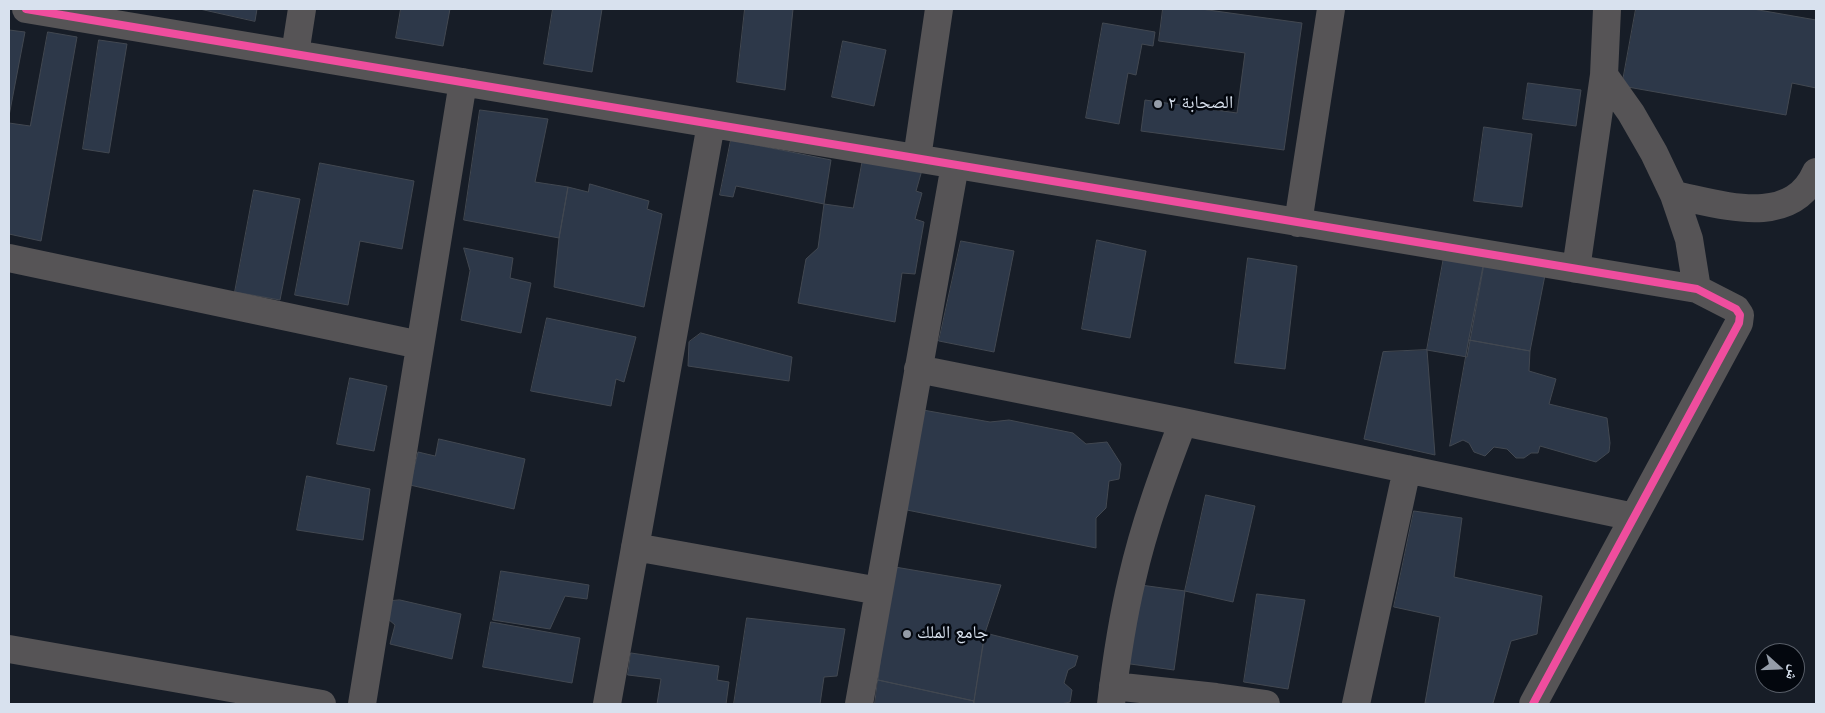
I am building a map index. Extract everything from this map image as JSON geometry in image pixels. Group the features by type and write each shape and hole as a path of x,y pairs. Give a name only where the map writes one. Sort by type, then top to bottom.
{"street":[{"path":"26,9 70,12 295,54 1697,289 1736,309 1740,315 1739,322 1533,704"},
{"path":"295,54 302,9"},
{"path":"917,158 939,9"},
{"path":"1298,222 1330,9"},
{"path":"1576,269 1604,75 1607,9"},
{"path":"1604,75 1631,113 1674,195 1690,239 1697,289"},
{"path":"362,704 463,82"},
{"path":"607,704 711,124"},
{"path":"859,704 955,165"},
{"path":"1674,195 1750,209 1769,209 1787,203 1803,192 1816,172"},
{"path":"10,266 420,345"},
{"path":"918,369 1183,422 1634,517"},
{"path":"1183,422 1163,474 1132,578 1121,632 1112,695 1216,696 1266,704"},
{"path":"1356,704 1407,469"},
{"path":"635,547 879,591"},
{"path":"9,649 322,704"}],"building":[{"path":"200,9 257,9 255,21"},
{"path":"401,9 450,9 443,46 396,38"},
{"path":"553,9 602,9 592,72 544,64"},
{"path":"745,9 793,9 785,90 737,82"},
{"path":"1163,9 1201,9 1302,23 1284,150 1141,131 1145,100 1237,113 1245,53 1159,41"},
{"path":"1636,9 1753,9 1816,20 1816,88 1792,83 1786,115 1622,86"},
{"path":"1103,23 1155,32 1153,46 1142,44 1136,75 1128,73 1119,124 1086,118"},
{"path":"9,30 25,32 9,116"},
{"path":"48,32 77,37 41,241 9,234 9,123 30,126"},
{"path":"99,40 127,44 109,153 83,149"},
{"path":"843,41 886,50 874,106 832,97"},
{"path":"1528,83 1581,90 1576,126 1523,119"},
{"path":"480,110 548,119 535,182 568,187 559,238 464,220"},
{"path":"1484,127 1532,134 1522,207 1474,201"},
{"path":"731,140 831,160 824,204 736,186 733,197 720,195"},
{"path":"863,159 922,170 916,191 922,193 915,219 924,222 915,274 902,273 895,322 798,303 806,259 818,248 824,204 853,208"},
{"path":"320,163 414,181 402,249 360,241 348,305 295,295"},
{"path":"590,184 649,201 647,209 662,214 644,307 554,287 559,238 568,187 588,192"},
{"path":"254,190 300,199 280,300 235,292"},
{"path":"1097,240 1146,251 1130,338 1082,329"},
{"path":"961,241 1014,251 994,352 939,341"},
{"path":"1446,246 1486,253 1467,357 1427,350"},
{"path":"464,248 513,258 510,278 531,283 521,333 461,320 470,271"},
{"path":"1486,253 1547,265 1530,351 1469,340"},
{"path":"1248,258 1297,266 1285,369 1235,363"},
{"path":"547,318 636,337 624,382 616,379 611,406 531,391"},
{"path":"701,333 792,357 789,381 688,366 689,342"},
{"path":"1469,340 1530,351 1529,371 1556,379 1549,404 1607,418 1610,443 1609,452 1596,462 1540,446 1538,453 1531,453 1524,458 1516,458 1507,449 1494,447 1485,456 1474,452 1469,443 1463,440 1450,446"},
{"path":"1427,350 1435,455 1364,439 1383,352"},
{"path":"350,378 387,386 374,451 337,444"},
{"path":"923,410 990,422 1009,420 1073,433 1086,444 1107,442 1121,464 1119,479 1109,481 1106,508 1096,518 1096,548 907,510"},
{"path":"439,439 525,459 514,509 410,485 418,452 435,456"},
{"path":"307,476 370,489 363,540 297,530"},
{"path":"1206,495 1255,506 1233,602 1185,591"},
{"path":"1414,511 1462,518 1454,577 1542,596 1537,634 1511,641 1493,703 1491,704 1425,703 1440,617 1394,607"},
{"path":"895,567 1001,585 985,633 974,701 878,680 885,620"},
{"path":"501,571 589,585 587,599 565,596 550,629 493,620"},
{"path":"1133,584 1185,591 1174,670 1123,663"},
{"path":"1257,594 1305,600 1288,689 1244,682"},
{"path":"400,600 461,614 452,659 390,644 395,625 388,619 391,601"},
{"path":"747,618 845,629 837,676 824,677 820,704 734,704"},
{"path":"491,622 580,638 572,683 483,667"},
{"path":"985,633 1078,656 1075,666 1068,670 1064,683 1072,690 1070,702 1061,704 974,704"},
{"path":"631,653 719,666 717,680 729,682 726,704 657,704 661,679 628,675"},
{"path":"878,680 974,701 974,704 875,704"}],"cycle path":[{"path":"26,9 1697,289 1736,309 1740,315 1739,323 1533,704"}],"place":[{"name":"الصحابة ٢","path":"1158,104"},
{"name":"جامع الملك","path":"907,634"}]}
